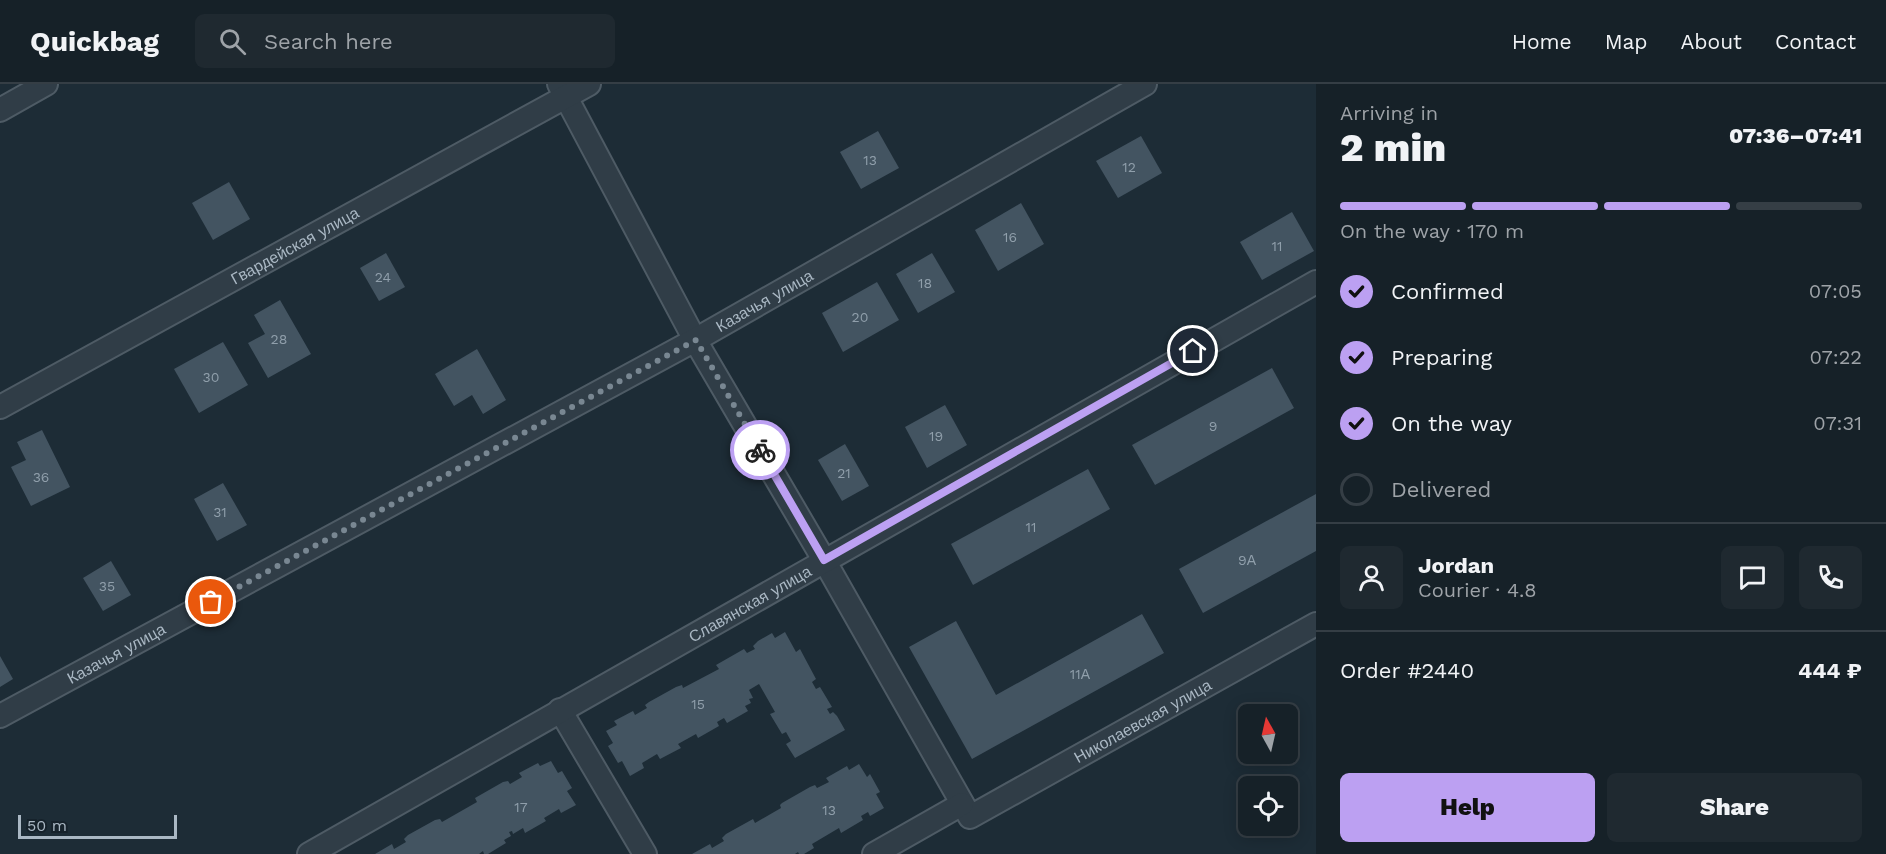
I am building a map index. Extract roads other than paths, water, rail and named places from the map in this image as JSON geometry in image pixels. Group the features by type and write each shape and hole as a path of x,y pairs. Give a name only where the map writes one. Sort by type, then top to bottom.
{"street":[{"path":"0,110 46,84"},
{"name":"Гвардейская улица","path":"0,407 563,90 589,84"},
{"name":"Казачья улица","path":"0,716 696,340 1145,84"},
{"path":"563,90 696,340 966,811"},
{"name":"Славянская улица","path":"309,854 1316,282"},
{"name":"Николаевская улица","path":"874,854 966,811 1316,624"},
{"path":"560,710 645,854"}]}
